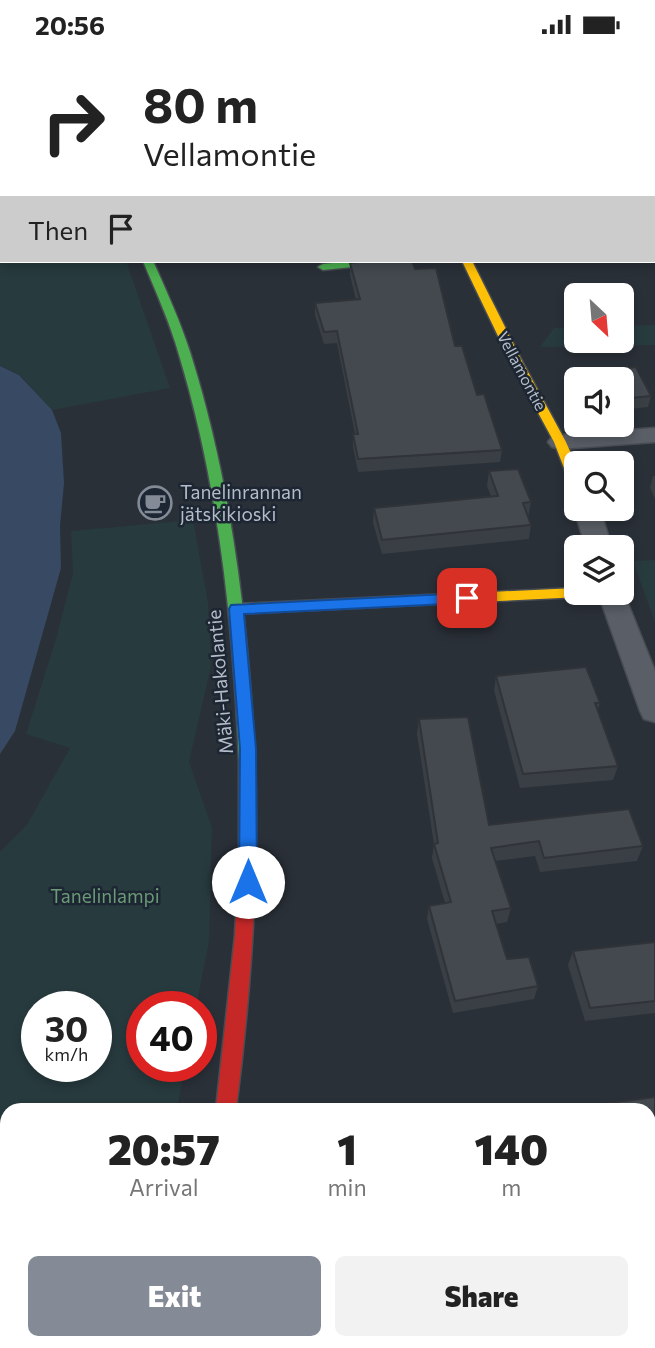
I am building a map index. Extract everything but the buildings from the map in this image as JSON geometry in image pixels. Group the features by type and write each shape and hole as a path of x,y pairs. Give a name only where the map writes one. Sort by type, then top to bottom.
{"street":[{"name":"Mäki-Hakolantie","path":"149,263 180,340 200,412 225,532 236,609 248,749 248,908 237,1042 227,1103"},
{"path":"323,267 361,263"},
{"name":"Vellamontie","path":"468,263 564,452"},
{"path":"560,442 655,435"},
{"path":"236,609 564,594"},
{"path":"616,605 655,711"}],"green space":[{"path":"0,263 127,263 170,388 52,410 20,375 0,366"},
{"path":"655,325 655,345 634,345 634,326"},
{"path":"554,328 564,328 564,347 540,347"},
{"name":"Tanelinlampi","path":"193,520 208,603 211,666 189,762 212,828 209,941 199,991 126,991 126,1082 182,1082 178,1103 0,1103 0,852 27,825 70,748 26,734 56,639 73,573 71,531"},
{"path":"655,560 655,622 634,564 634,561"}],"water":[{"path":"0,366 19,375 52,410 61,433 64,483 60,526 61,568 15,731 0,754"}],"traffic: fast":[{"path":"149,263 185,355 211,453 236,608 247,760"},
{"path":"323,267 361,263"}],"traffic: slow":[{"path":"468,263 564,452"},
{"path":"236,609 564,594"}],"traffic: jam":[{"path":"227,1103 237,1022 247,891 247,760"}],"place":[{"name":"Tanelinrannan jätskikioski","path":"155,503"}],"route":[{"path":"248,882 248,749 236,609 467,598"}]}
